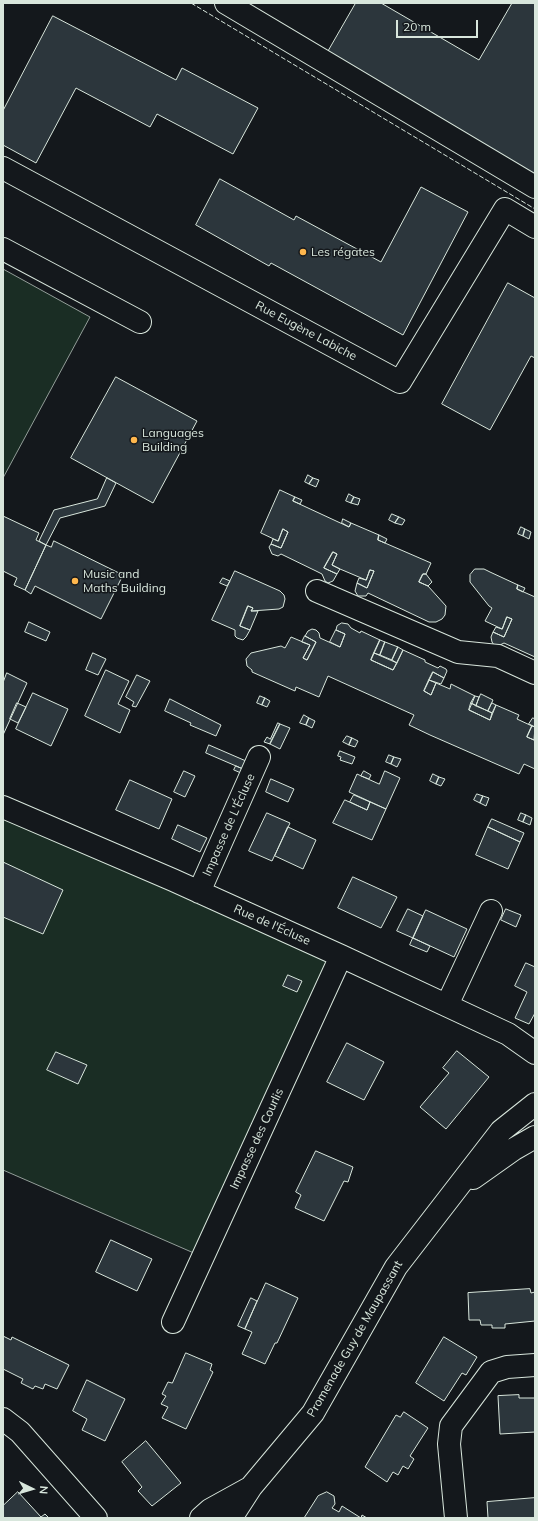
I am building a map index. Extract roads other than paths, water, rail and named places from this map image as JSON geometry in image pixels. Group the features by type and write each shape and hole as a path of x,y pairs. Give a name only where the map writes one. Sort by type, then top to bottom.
{"street":[{"path":"226,3 535,187"},
{"name":"Rue Eugène Labiche","path":"3,168 400,382 505,209 535,227"},
{"path":"3,250 140,322"},
{"path":"317,591 458,652 498,656 535,673"},
{"name":"Impasse de L'Écluse","path":"200,892 259,757"},
{"name":"Rue de l'Écluse","path":"3,807 200,892 447,1005 508,1034 535,1053"},
{"path":"447,1005 491,911"},
{"name":"Impasse des Courlis","path":"173,1322 341,956"},
{"name":"Promenade Guy de Maupassant","path":"231,1518 251,1487 313,1414 396,1267 500,1131 535,1104"},
{"name":"Promenade Guy de Maupassant","path":"456,1190 514,1149 535,1137"},
{"path":"456,1518 449,1444 450,1426 491,1372 507,1367 535,1365"},
{"path":"3,1419 20,1432 96,1518"},
{"name":"Promenade Guy de Maupassant","path":"201,1518 210,1510 251,1487"}],"place":[{"name":"Les régates","path":"303,252"},
{"name":"Languages Building","path":"134,440"},
{"name":"Music and Maths Building","path":"75,581"}]}
